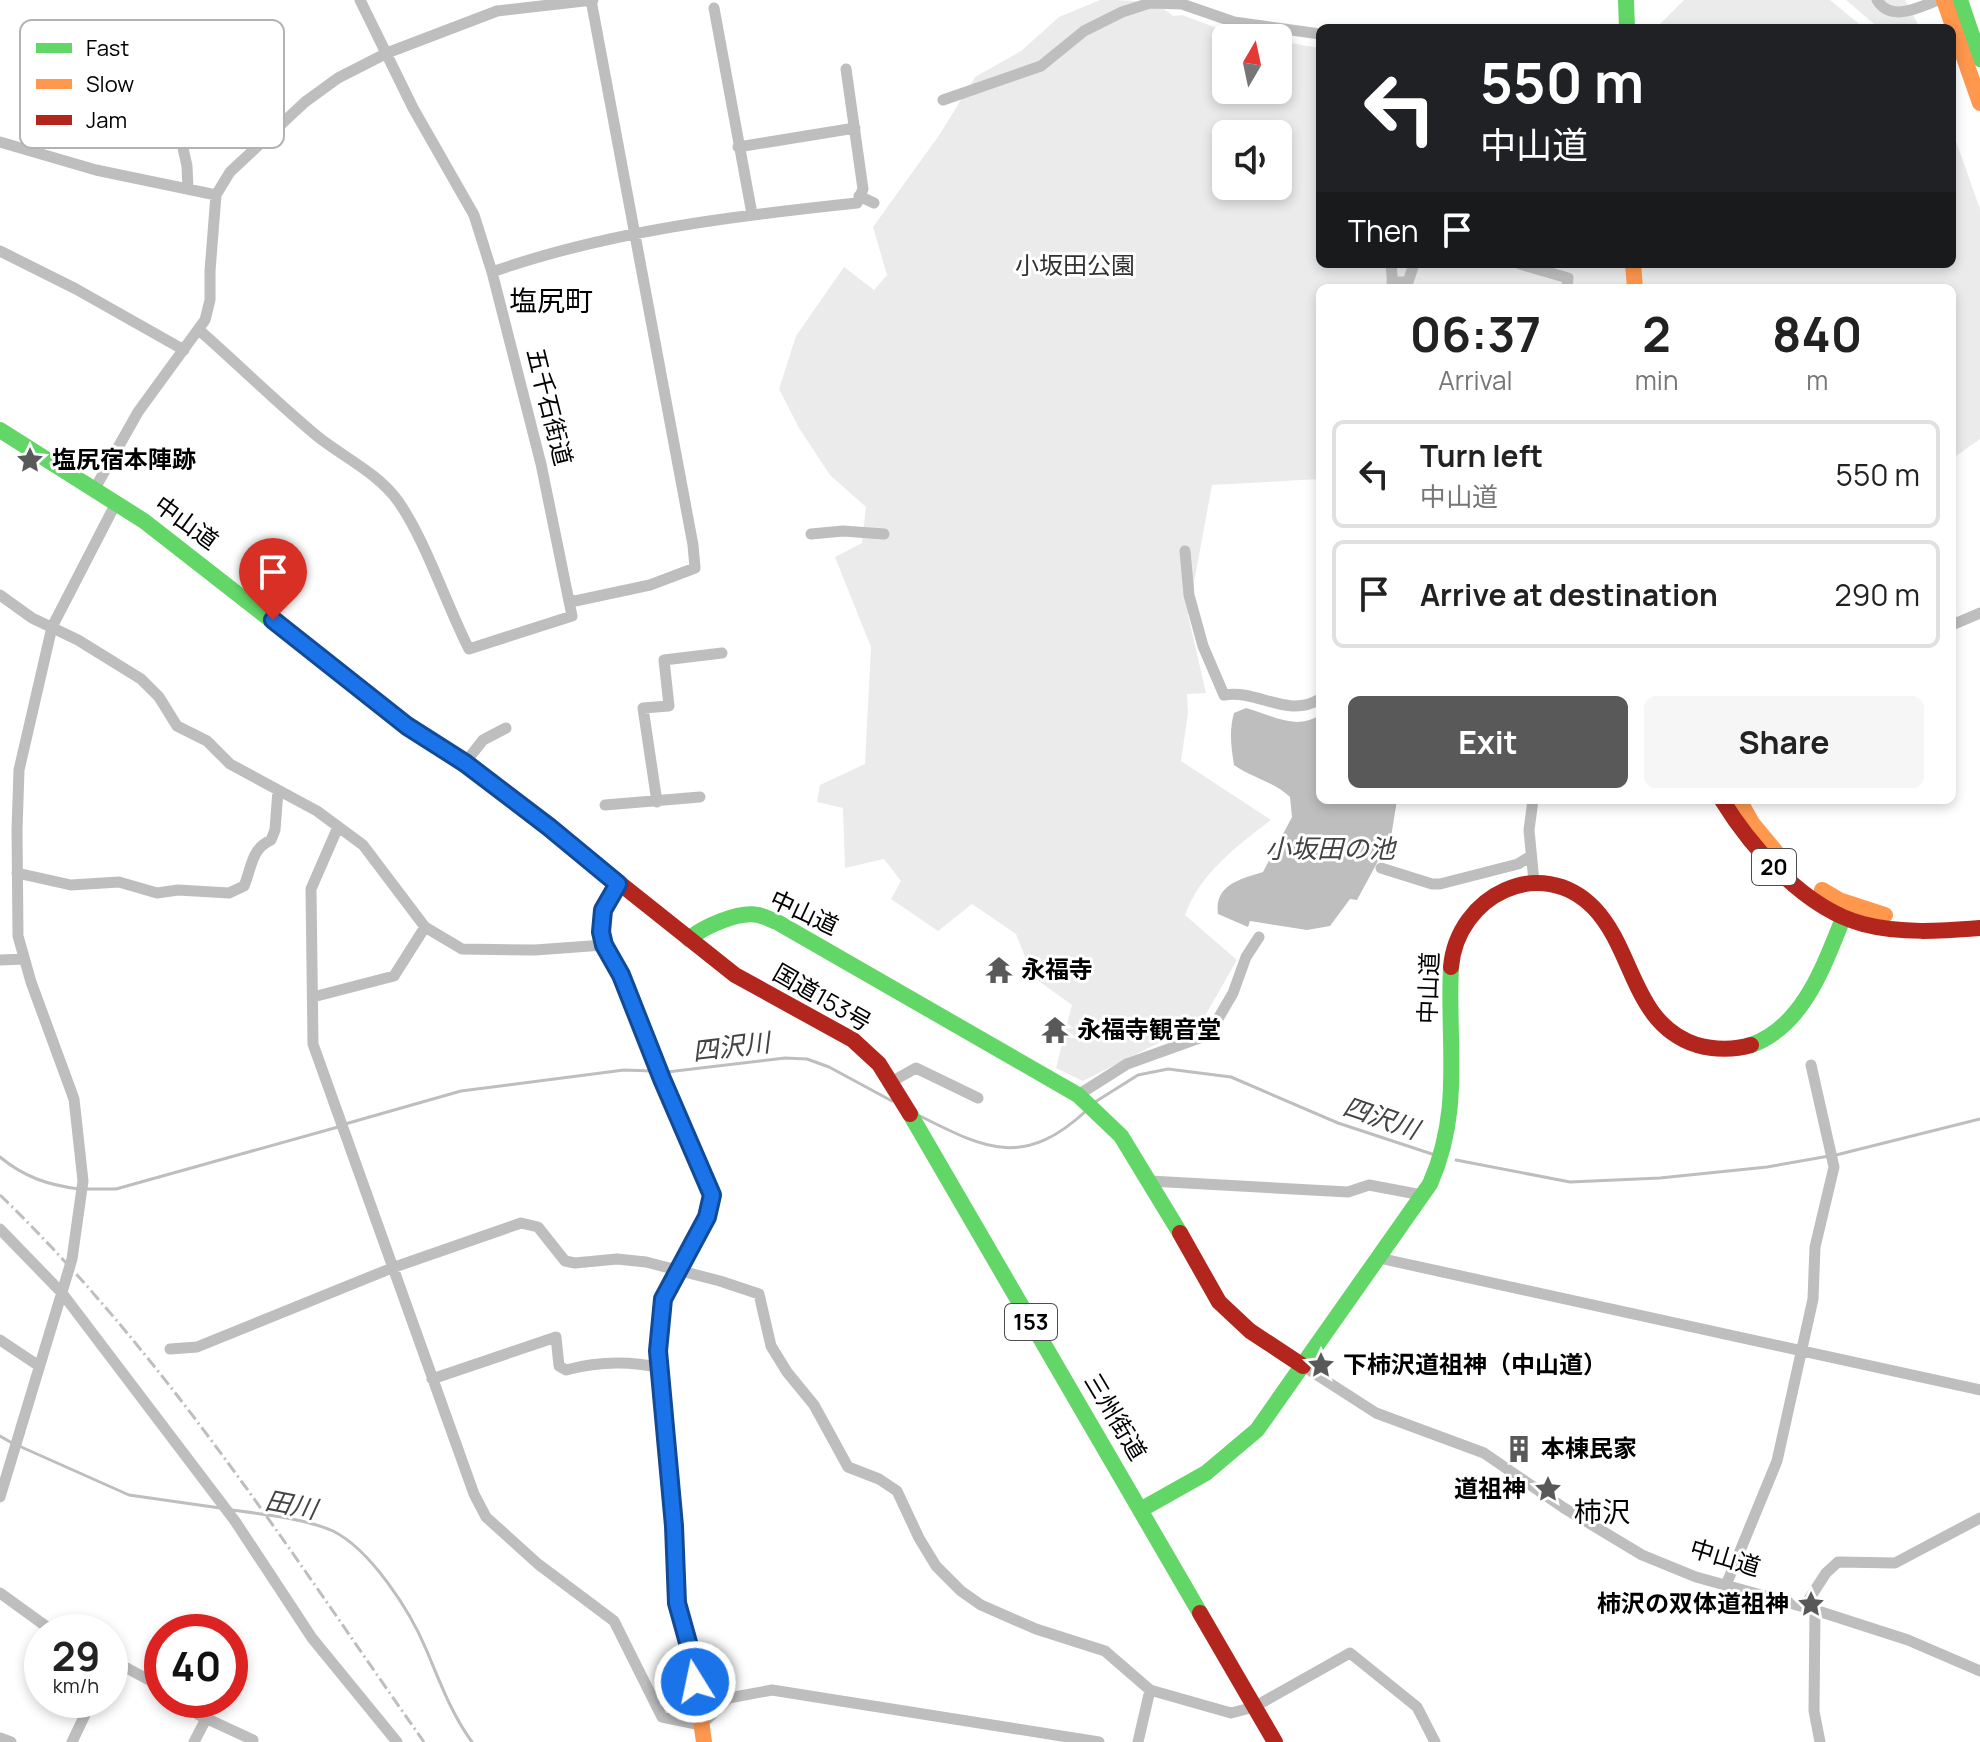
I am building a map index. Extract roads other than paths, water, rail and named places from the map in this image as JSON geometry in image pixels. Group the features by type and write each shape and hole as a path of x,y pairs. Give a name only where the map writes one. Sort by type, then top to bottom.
{"main road":[{"path":"1626,0 1627,24"},
{"path":"1944,0 1952,24"},
{"path":"1960,0 1980,59"},
{"path":"1956,34 1980,103"},
{"name":"中山道","path":"0,430 116,503 221,579 407,726 465,763 549,827 689,939 695,932 714,922 745,915 765,917 815,942 1087,1102 1121,1136 1224,1309 1250,1331 1303,1366 1422,1195 1442,1160 1451,1125 1450,981 1455,941 1461,926 1481,903 1508,888 1534,882"},
{"name":"20","path":"1724,804 1740,831 1792,883 1846,910 1901,931 1932,932 1980,926"},
{"name":"20","path":"1741,804 1752,823 1793,868 1846,910"},
{"path":"1534,882 1564,889 1581,897 1592,907 1614,935 1639,993 1652,1014 1683,1039 1717,1049 1755,1044 1782,1029 1794,1017 1812,988 1846,910"},
{"name":"国道153号","path":"689,939 735,975 853,1040 879,1064 912,1118"},
{"path":"659,1072 712,1195 707,1217 663,1299 658,1351 674,1526 677,1603 692,1657 702,1734"},
{"name":"三州街道","path":"912,1118 1275,1742"},
{"path":"1142,1509 1206,1473 1248,1440 1303,1366"}],"street":[{"name":"五千石街道","path":"199,330 273,399 381,483 397,500 469,649 572,616 541,464 492,272 472,210 413,108 360,0"},
{"path":"284,122 338,78 387,53 497,11 592,0 695,568 650,585 575,601 569,599"},
{"path":"1877,0 1881,7 1898,13 1938,0"},
{"path":"943,100 1041,66 1084,31 1122,12 1150,3 1182,4 1234,22 1316,33"},
{"path":"714,8 752,214"},
{"path":"492,272 548,252 635,235 752,214 857,203 863,189 846,69"},
{"path":"738,147 855,128"},
{"path":"0,142 85,168 216,195"},
{"path":"183,148 188,188"},
{"path":"94,490 130,423 199,330 209,309 216,195 230,172 256,148"},
{"path":"859,196 874,203"},
{"path":"0,251 76,289 184,350"},
{"path":"1397,284 1408,282 1413,268"},
{"path":"1528,268 1568,278 1567,284"},
{"path":"0,1497 75,1246 83,1181 74,1099 18,936 19,770 52,627 116,503"},
{"path":"811,534 843,531 884,534"},
{"path":"1185,551 1189,595 1203,646 1224,695 1237,693 1253,696 1293,708 1316,701"},
{"path":"0,595 32,618 78,640 141,679 159,697 177,726 207,741 230,764 317,811 363,845 425,927 462,949 535,950 604,945"},
{"path":"1956,623 1980,613"},
{"path":"657,802 643,708 669,706 664,660 722,653"},
{"path":"465,763 483,740 506,728"},
{"path":"17,873 71,885 119,882 157,893 178,890 229,893 244,886 254,853 260,845 271,840 275,830 278,790"},
{"path":"605,805 700,797"},
{"path":"1532,804 1529,830 1534,882"},
{"path":"338,827 311,889 313,1044 474,1494 486,1517 538,1564 614,1621 662,1717 702,1734 729,1698 772,1690 1099,1742"},
{"path":"1381,868 1440,884 1518,864 1531,856"},
{"path":"618,884 603,910 601,932 659,1072"},
{"path":"313,997 394,976 425,927"},
{"path":"1087,1102 1127,1064 1205,1036 1233,993 1246,957 1259,937"},
{"path":"0,960 24,959"},
{"path":"1726,1585 1777,1461 1813,1299 1815,1247 1832,1156 1811,1065"},
{"path":"894,1086 916,1068 978,1098"},
{"path":"1150,1181 1348,1192 1369,1185 1422,1195"},
{"path":"170,1349 197,1347 392,1268 521,1223 538,1227 565,1261 617,1259 646,1262 759,1294 771,1346 814,1405 848,1467 879,1479 897,1491 936,1566 961,1591 981,1605 1036,1629 1105,1651 1150,1690 1231,1713 1254,1707 1350,1653 1417,1707 1435,1742"},
{"path":"0,1229 62,1293 220,1500 312,1638 397,1742"},
{"path":"1379,1258 1980,1390"},
{"path":"432,1379 556,1337 559,1366 566,1370 582,1366 640,1363 661,1368"},
{"path":"0,1340 39,1366"},
{"name":"中山道","path":"1303,1366 1376,1413 1484,1453 1564,1508 1642,1555 1696,1577 1810,1608 1908,1640 1980,1671"},
{"path":"1820,1742 1814,1711 1810,1608 1826,1573 1838,1562 1895,1563 1980,1518"},
{"path":"0,1593 29,1614"},
{"path":"1138,1742 1150,1690"},
{"path":"72,1742 83,1718"},
{"path":"194,1742 206,1719 252,1742"},
{"path":"0,1738 11,1742"}],"water":[{"name":"小坂田の池","path":"1246,708 1292,722 1316,717 1316,804 1396,804 1391,837 1357,900 1350,899 1330,926 1307,930 1250,921 1248,927 1218,914 1220,896 1224,890 1263,872 1292,817 1290,797 1234,765 1231,739 1234,713"}],"waterway":[{"name":"四沢川","path":"667,1072 785,1058 807,1059 829,1067 892,1101"},
{"name":"四沢川","path":"1095,1102 1138,1075 1168,1069 1231,1077 1338,1123 1432,1154"},
{"name":"四沢川","path":"345,1124 461,1091 624,1070 651,1071"},
{"name":"四沢川","path":"920,1116 966,1138 1005,1148 1044,1140 1087,1110"},
{"name":"四沢川","path":"1836,1155 1980,1119"},
{"name":"四沢川","path":"86,1189 116,1189 338,1127"},
{"name":"四沢川","path":"1456,1160 1570,1182 1660,1178 1767,1167 1829,1156"},
{"name":"四沢川","path":"0,1157 37,1179 79,1189"},
{"name":"田川","path":"0,1436 12,1443"},
{"name":"田川","path":"19,1446 129,1495 220,1508"},
{"name":"田川","path":"232,1510 310,1523 333,1531 361,1552 388,1583 410,1617 452,1709 472,1742"}],"railway":[{"path":"0,1195 60,1256 172,1389 275,1529 424,1742"}],"place":[{"name":"塩尻宿本陣跡","path":"30,460"},
{"name":"永福寺","path":"999,970"},
{"name":"永福寺観音堂","path":"1055,1030"},
{"name":"下柿沢道祖神（中山道）","path":"1321,1365"},
{"name":"本棟民家","path":"1519,1449"},
{"name":"道祖神","path":"1548,1489"},
{"name":"柿沢の双体道祖神","path":"1811,1604"}],"district":[{"name":"塩尻町","path":"551,301"},
{"name":"柿沢","path":"1602,1512"}],"park label":[{"name":"小坂田公園","path":"1075,266"}]}
